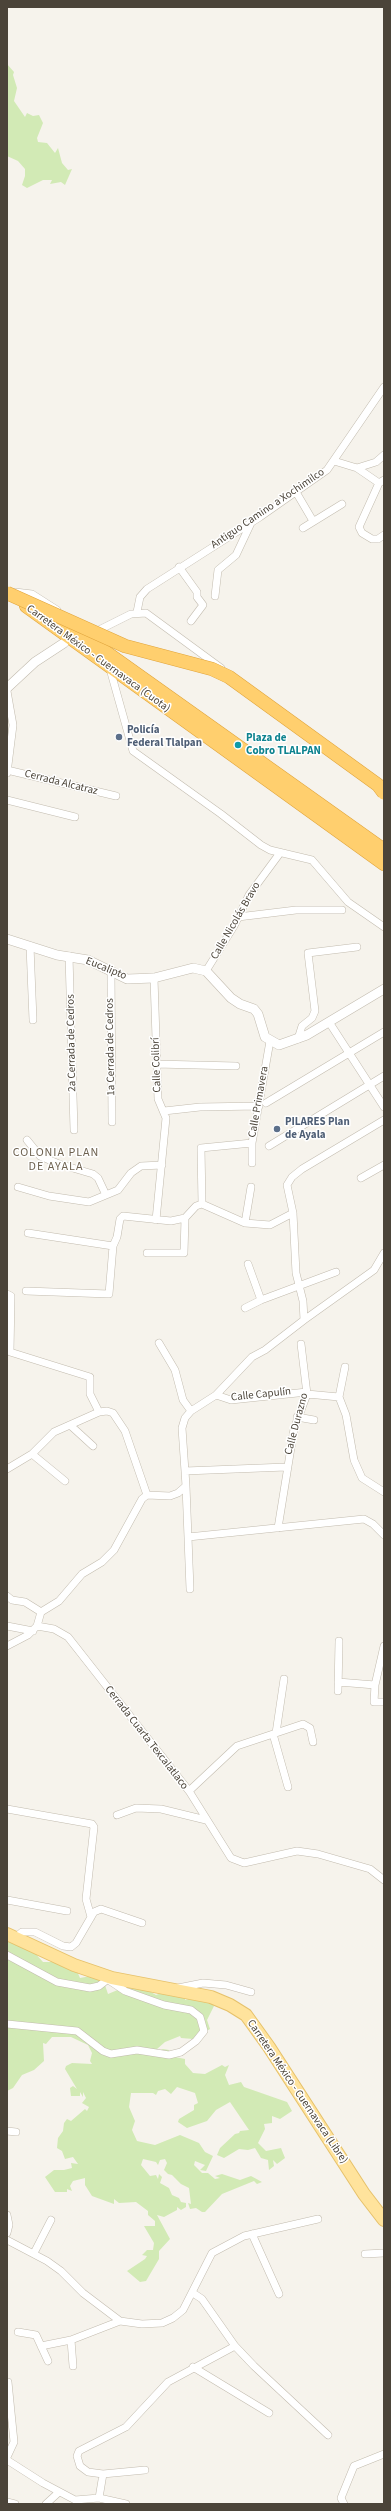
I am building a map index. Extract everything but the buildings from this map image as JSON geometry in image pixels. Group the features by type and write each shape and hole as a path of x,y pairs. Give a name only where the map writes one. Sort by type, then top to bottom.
{"highway":[{"name":"Carretera México - Cuernavaca (Cuota)","path":"9,590 110,669 384,864"},
{"name":"Carretera México - Cuernavaca (Cuota)","path":"9,590 128,666 384,850"},
{"path":"9,590 129,640 202,658 234,672 297,715 384,782"},
{"path":"9,590 125,646 212,669 229,677 384,792"}],"main road":[{"name":"Carretera México - Cuernavaca (Libre)","path":"11,1936 74,1965 119,1980 211,1998 230,2005 246,2015 269,2046 364,2194 384,2220"}],"street":[{"name":"Antiguo Camino a Xochimilco","path":"137,612 140,597 179,567 251,522 327,470 384,387"},
{"path":"357,468 376,462 384,455"},
{"path":"334,461 357,468 382,482 359,527 362,532 372,539 378,539 384,535"},
{"path":"296,492 312,521"},
{"path":"303,528 312,521 342,504"},
{"path":"215,596 218,570 236,555 251,522"},
{"path":"179,567 198,592 197,597 203,605 191,621"},
{"path":"9,590 32,594 88,632 97,632 137,612 153,616 384,792"},
{"path":"7,771 13,738 7,690 35,662 64,643"},
{"path":"110,669 133,751 221,814 261,845 280,853 312,860 348,902 384,927"},
{"name":"Cerrada Alcatraz","path":"7,771 116,796"},
{"path":"7,800 75,817"},
{"name":"Calle Nicolás Bravo","path":"206,971 238,918 249,895 280,853"},
{"path":"238,918 296,910 342,910"},
{"name":"Eucalipto","path":"7,939 88,960 127,979 154,978 186,969 199,968 206,971"},
{"path":"30,946 33,1020"},
{"path":"298,1039 302,1026 312,1018 315,1011 308,953 357,948"},
{"name":"2a Cerrada de Cedros","path":"70,956 74,1130"},
{"name":"1a Cerrada de Cedros","path":"111,971 112,1122"},
{"path":"206,971 231,998 240,1004 254,1009 258,1014 261,1030 270,1042 279,1045 298,1039 384,989"},
{"name":"Calle Colibrí","path":"154,978 158,1099 166,1118 156,1220"},
{"path":"329,1022 384,1107"},
{"path":"266,1103 350,1054 384,1032"},
{"name":"Calle Primavera","path":"252,1163 252,1143 270,1042"},
{"path":"156,1064 236,1066"},
{"path":"269,1146 384,1076"},
{"path":"164,1111 200,1107 259,1106"},
{"path":"302,1322 303,1301 296,1273 293,1213 287,1185 292,1177 302,1169 384,1120"},
{"path":"26,1140 40,1156 59,1164 93,1174 98,1178 106,1195"},
{"path":"202,1204 200,1148 252,1143"},
{"path":"18,1187 72,1200 89,1202 118,1190 131,1173 141,1166 162,1165"},
{"path":"361,1178 384,1165"},
{"path":"245,1223 251,1186"},
{"path":"147,1253 184,1254 185,1218 196,1206 202,1204 245,1223 270,1225 293,1213"},
{"path":"26,1291 109,1294 113,1246 117,1237 120,1219 123,1216 156,1220 185,1218"},
{"path":"28,1233 113,1246"},
{"path":"190,1589 182,1428 185,1418 191,1411 216,1395 252,1357 374,1270 384,1253"},
{"path":"248,1264 261,1300"},
{"path":"245,1308 261,1300 336,1272"},
{"path":"7,1294 11,1296 10,1352 90,1377 90,1394 99,1412"},
{"path":"159,1343 175,1370 183,1400 191,1411"},
{"name":"Calle Durazno","path":"278,1528 286,1467 297,1417 307,1393 301,1344"},
{"path":"345,1367 339,1397 346,1416 358,1472 369,1484 384,1492"},
{"name":"Calle Capulín","path":"216,1395 231,1400 307,1393 339,1397"},
{"path":"7,1469 32,1454 54,1432 99,1412 113,1413 122,1426 147,1495"},
{"path":"297,1417 314,1420"},
{"path":"70,1425 92,1446"},
{"path":"32,1454 64,1481"},
{"path":"185,1471 286,1467"},
{"path":"7,1646 23,1639 35,1628 41,1612 59,1601 82,1574 102,1562 114,1550 142,1499 147,1495 170,1496 178,1493 186,1486"},
{"path":"188,1537 364,1518 374,1524 384,1535"},
{"path":"7,1596 12,1600 25,1602 41,1612"},
{"name":"Cerrada Cuarta Texcalatlaco","path":"7,1626 54,1629 68,1637 189,1791 231,1858 244,1863 297,1851 318,1854 370,1869 384,1880"},
{"path":"338,1691 340,1641"},
{"path":"384,1646 375,1685 374,1702 384,1702"},
{"path":"284,1679 274,1734 288,1787"},
{"path":"338,1682 375,1685"},
{"path":"189,1791 232,1750 274,1734 308,1725 313,1742"},
{"path":"7,1808 92,1824 94,1827 86,1899 91,1917"},
{"path":"117,1815 136,1808 161,1809 206,1820"},
{"path":"7,1900 67,1911"},
{"path":"11,1936 22,1932 35,1932 63,1946 71,1947 76,1943 94,1912 101,1909 142,1923"},
{"path":"7,1955 57,1982 90,1988 99,1986 108,1979"},
{"path":"7,2024 77,2031 103,2051 111,2054 137,2050 169,2055 181,2052 196,2041 204,2031 200,2016 191,2010 164,2005 125,1991 97,1972"},
{"path":"170,1990 203,1982 226,1985 251,1992"},
{"path":"7,2131 16,2132"},
{"path":"7,2215 9,2225 7,2233"},
{"path":"41,2346 71,2340 120,2321 142,2324 168,2321 183,2310 212,2253 225,2245 252,2234 318,2219"},
{"path":"34,2253 51,2220"},
{"path":"252,2234 279,2294"},
{"path":"7,2240 34,2253 61,2271 83,2293 120,2321"},
{"path":"365,2254 384,2254"},
{"path":"192,2293 202,2300 235,2346 328,2435"},
{"path":"18,2332 34,2334 48,2361"},
{"path":"71,2340 73,2366"},
{"path":"145,2470 103,2474 88,2472 80,2466 77,2456 79,2451 126,2427 168,2382 193,2367 235,2346"},
{"path":"193,2367 269,2413"},
{"path":"8,2382 14,2442 7,2458 59,2492 75,2500 99,2498 126,2504"},
{"path":"344,2504 341,2498 354,2466 384,2454"},
{"path":"99,2498 103,2474"},
{"path":"46,2504 59,2492"},
{"path":"7,2502 15,2504"}],"green space":[{"path":"7,64 14,72 13,75 17,88 14,101 25,117 27,113 33,116 39,115 43,123 37,138 38,142 47,143 55,153 58,148 62,163 68,170 72,169 65,185 61,182 50,184 52,180 43,180 27,188 22,185 25,176 25,169 18,161 7,156"},
{"path":"27,1935 34,1952 43,1962 58,1962 76,1969 80,1978 91,1976 103,1979 108,1994 120,1989 118,1986 146,1989 156,1995 169,1990 185,1994 185,2000 195,1997 212,2003 214,2006 207,2020 210,2029 193,2039 181,2038 180,2036 165,2042 157,2049 158,2051 163,2049 169,2050 168,2053 175,2057 185,2059 185,2064 193,2073 205,2074 222,2065 225,2067 229,2065 225,2075 229,2085 241,2082 244,2087 287,2102 292,2111 280,2119 272,2116 272,2123 264,2124 265,2129 258,2143 266,2151 281,2148 285,2158 277,2164 273,2160 274,2166 269,2170 268,2160 261,2158 255,2148 248,2150 239,2149 224,2158 217,2155 220,2148 235,2134 239,2133 240,2131 249,2130 230,2102 216,2110 207,2121 187,2128 178,2122 179,2119 194,2110 194,2105 198,2103 195,2093 177,2087 171,2094 165,2089 158,2091 156,2095 153,2093 131,2093 129,2107 135,2121 132,2130 137,2141 155,2145 180,2135 199,2143 205,2152 213,2156 206,2171 200,2170 205,2165 195,2161 194,2165 202,2173 208,2173 215,2179 220,2178 215,2176 222,2174 240,2180 251,2176 262,2182 257,2184 254,2181 222,2194 205,2212 202,2212 196,2208 190,2209 188,2203 191,2204 189,2188 181,2184 172,2175 168,2174 164,2170 167,2163 165,2159 160,2160 158,2165 156,2162 143,2159 141,2165 150,2176 156,2175 158,2179 159,2174 162,2177 160,2183 169,2188 172,2195 179,2198 181,2202 186,2203 186,2207 181,2210 177,2207 177,2210 164,2217 157,2215 170,2239 159,2251 159,2259 146,2281 140,2282 127,2271 145,2259 147,2256 142,2255 147,2250 153,2250 154,2243 144,2226 155,2226 155,2221 148,2215 148,2211 136,2202 119,2203 114,2199 114,2204 92,2196 85,2185 85,2178 73,2181 70,2186 72,2191 67,2189 67,2192 55,2192 45,2177 54,2170 72,2168 71,2163 78,2164 73,2157 65,2159 62,2151 57,2148 58,2138 63,2131 64,2123 67,2119 71,2121 85,2109 87,2111 89,2107 82,2103 86,2098 83,2092 83,2097 80,2092 80,2096 71,2096 70,2088 73,2086 77,2089 65,2069 66,2066 72,2063 92,2064 90,2061 92,2053 88,2045 71,2037 52,2037 46,2044 43,2043 44,2061 34,2070 22,2075 13,2088 7,2091 7,1936 18,1938"}],"place":[{"name":"Policía Federal Tlalpan","path":"119,737"},
{"name":"Plaza de Cobro TLALPAN","path":"238,745"},
{"name":"PILARES Plan de Ayala","path":"277,1129"}],"district":[{"name":"COLONIA PLAN DE AYALA","path":"56,1160"}]}
